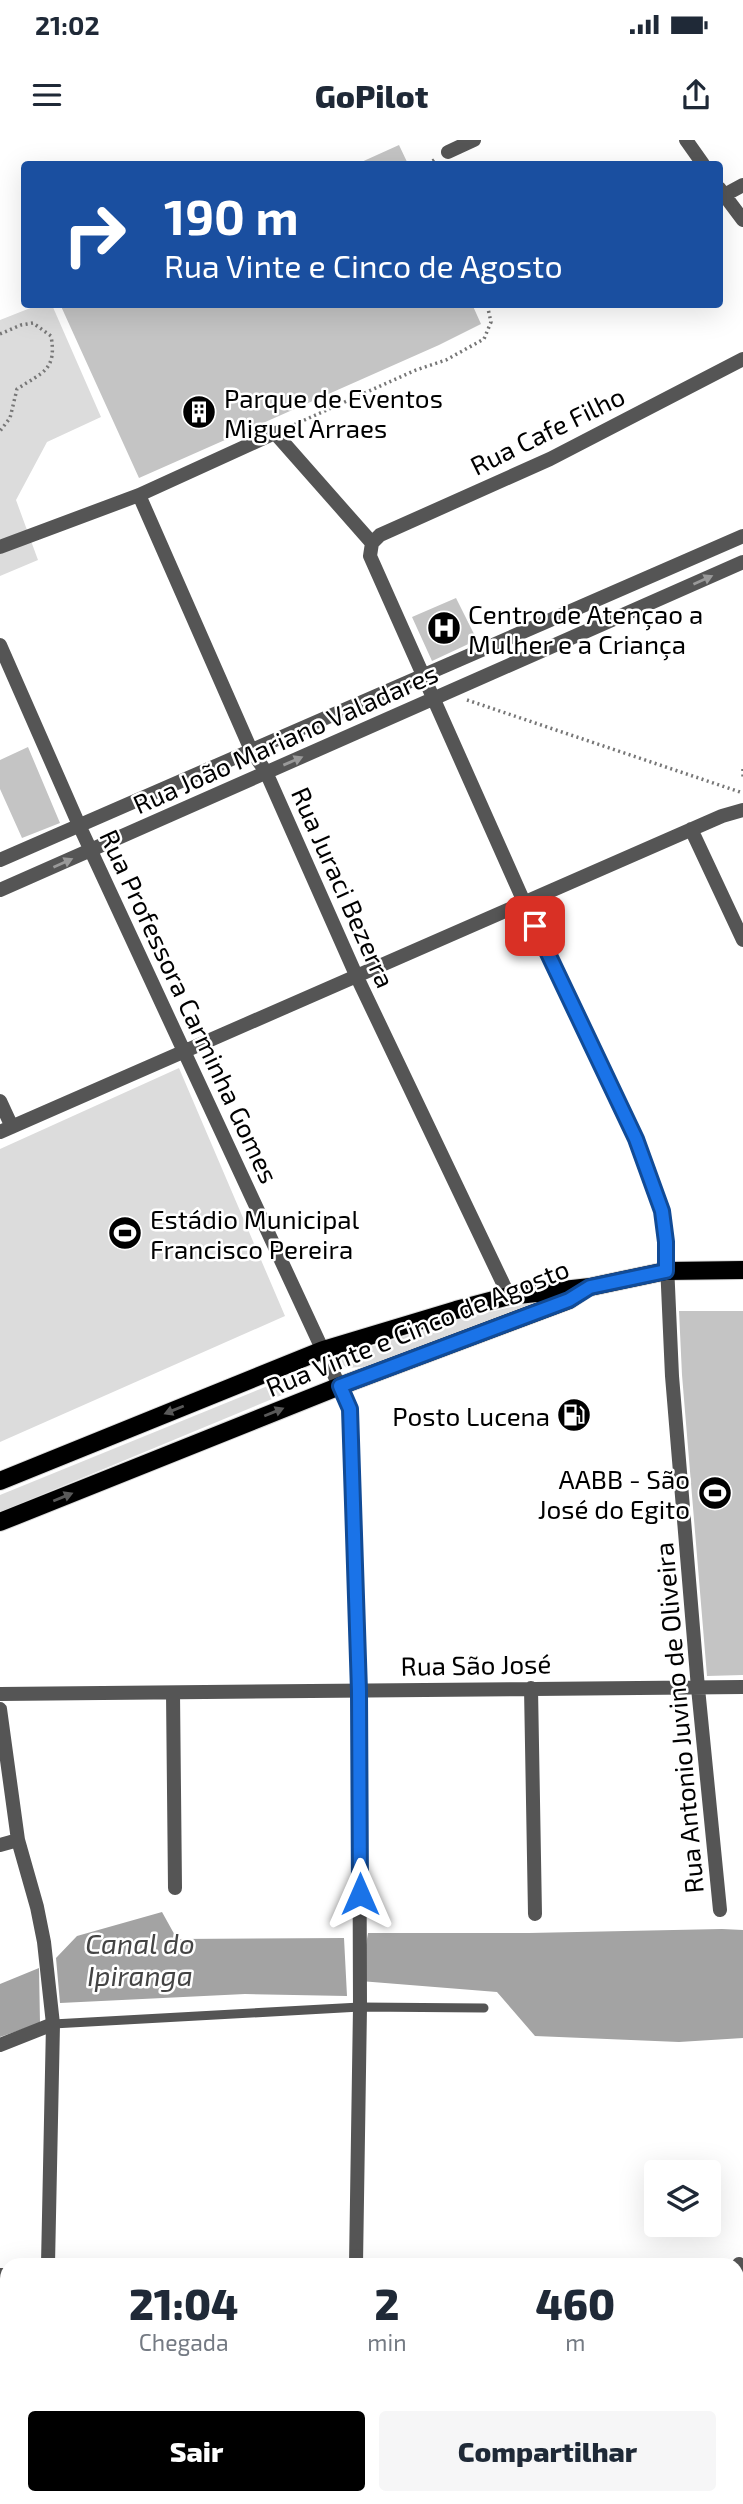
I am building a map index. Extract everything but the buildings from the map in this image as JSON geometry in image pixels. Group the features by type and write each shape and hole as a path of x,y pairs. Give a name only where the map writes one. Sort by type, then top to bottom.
{"main road":[{"path":"590,1287 666,1271 743,1270"},
{"name":"Rua Vinte e Cinco de Agosto","path":"0,1481 323,1350 509,1296 590,1287"},
{"name":"Rua Vinte e Cinco de Agosto","path":"0,1522 340,1386 569,1300 590,1287"}],"street":[{"path":"447,152 474,140"},
{"path":"686,140 701,161"},
{"path":"723,192 743,185"},
{"path":"723,195 743,220"},
{"name":"Rua Cafe Filho","path":"372,543 380,535 550,459 743,359"},
{"path":"0,547 139,495 275,433 372,543"},
{"name":"Rua Juraci Bezerra","path":"139,495 251,750 266,772 356,975 509,1296"},
{"name":"Rua João Mariano Valadares","path":"0,860 743,536"},
{"name":"Rua Antonio Juvino de Oliveira","path":"372,543 370,556 422,676 524,902 636,1139 662,1211 666,1242 672,1376 720,1910"},
{"name":"Rua João Mariano Valadares","path":"0,890 743,562"},
{"name":"Rua Professora Carminha Gomes","path":"0,645 79,825 350,1409 359,1691 360,2007 356,2258"},
{"path":"0,1101 6,1130 691,829 743,810"},
{"path":"691,829 743,940"},
{"name":"Rua São José","path":"0,1694 743,1687"},
{"path":"531,1688 536,1914"},
{"path":"173,1693 175,1888"},
{"path":"0,1709 18,1840 37,1907 48,1967 53,2024 48,2258"},
{"path":"0,1845 18,1840"},
{"path":"0,2045 53,2024"}],"lane":[{"path":"53,2024 360,2007 484,2008"}],"path":[{"path":"275,433 416,370 446,360 484,339 491,322 487,308"},
{"path":"0,334 33,323 51,336 54,357 48,369 17,389 10,418 0,431"},
{"path":"449,693 743,793"},
{"path":"743,769 743,778"}],"shaded area":[{"path":"30,308 53,308 101,417 47,442 16,500 38,560 0,576 0,320"},
{"name":"Estádio Municipal Francisco Pereira","path":"179,1068 285,1316 0,1442 0,1149"},
{"path":"541,1300 373,1366 347,1368 338,1361 350,1353 464,1318"},
{"path":"285,1379 296,1381 294,1390 0,1512 0,1495"}],"water":[{"name":"Canal do Ipiranga","path":"162,1912 177,1939 344,1938 347,1996 245,1994 60,2003 56,1958 77,1936"},
{"path":"743,1930 743,2038 679,2042 535,2036 497,1992 360,1981 368,1933"},
{"name":"Canal do Ipiranga","path":"39,1968 40,2023 0,2037 0,1984"}],"place":[{"name":"Parque de Eventos Miguel Arraes","path":"199,412"},
{"name":"Centro de Atençao a Mulher e a Criança","path":"444,628"},
{"name":"Estádio Municipal Francisco Pereira","path":"125,1233"},
{"name":"Posto Lucena","path":"574,1415"},
{"name":"AABB - São José do Egito","path":"715,1493"}],"route":[{"path":"360,1894 359,1691 350,1409 340,1386 569,1300 590,1287 666,1271 662,1211 636,1139 535,926"}]}
